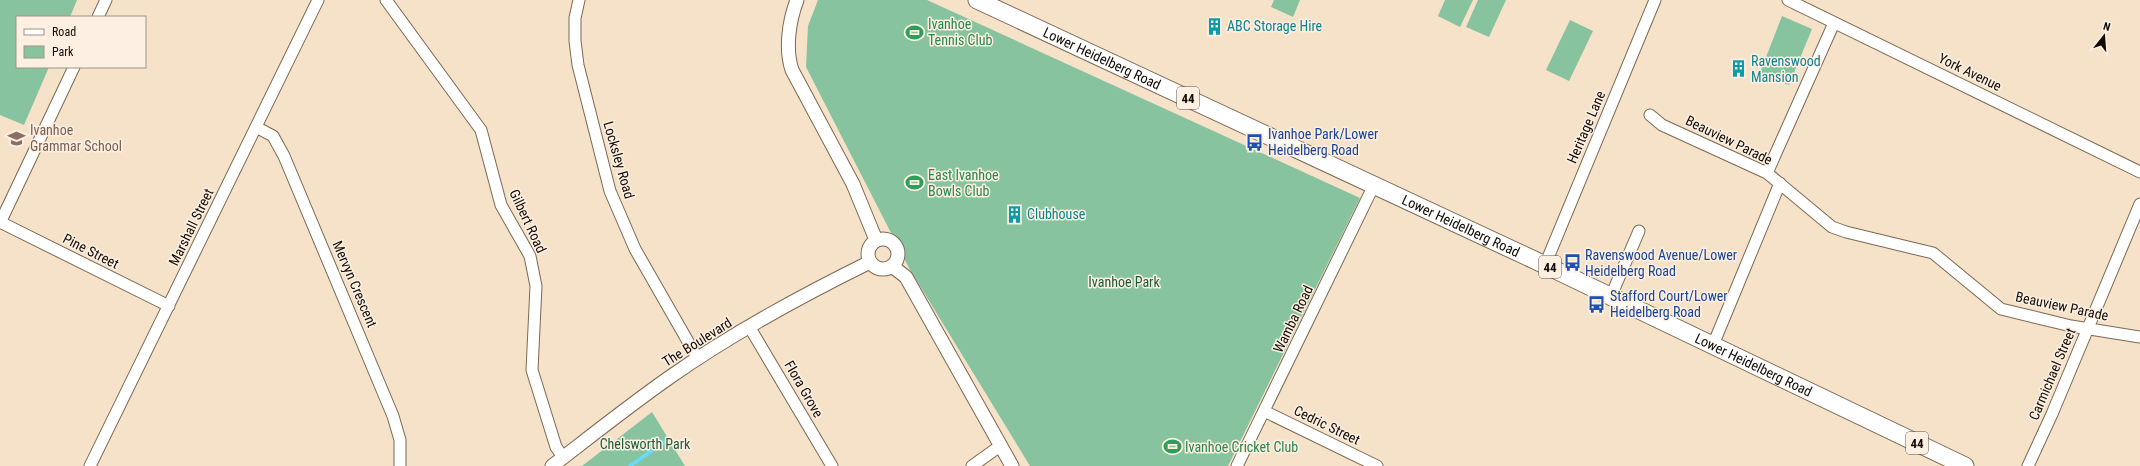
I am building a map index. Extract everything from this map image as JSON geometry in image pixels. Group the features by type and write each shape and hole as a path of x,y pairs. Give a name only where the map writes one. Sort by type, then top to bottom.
{"main road":[{"name":"Lower Heidelberg Road","path":"977,0 1611,296 1965,466"}],"street":[{"path":"98,16 106,0"},
{"name":"Marshall Street","path":"90,466 318,0"},
{"name":"Gilbert Road","path":"386,0 481,130 501,205 530,256 536,286 532,370 556,447 563,457"},
{"name":"Locksley Road","path":"580,0 575,18 575,41 578,65 610,191 635,249 698,358"},
{"path":"797,0 791,22 789,52 791,66 853,184 876,240"},
{"name":"Heritage Lane","path":"1545,265 1655,0"},
{"name":"York Avenue","path":"1788,0 2140,172"},
{"path":"1766,173 1834,23"},
{"path":"0,222 74,68"},
{"name":"Beauview Parade","path":"1650,115 1662,125 1766,173 1832,227 1846,232 1933,253 2001,309 2087,328 2140,337"},
{"name":"Mervyn Crescent","path":"256,127 273,136 291,171 393,416 400,440 400,466"},
{"path":"1713,345 1780,184"},
{"name":"Wamba Road","path":"1237,466 1374,185"},
{"name":"Carmichael Street","path":"2028,466 2052,414 2140,204"},
{"name":"Pine Street","path":"0,222 168,306"},
{"path":"1611,296 1638,231"},
{"path":"886,239 894,244 898,253 892,266 887,268 878,268 870,262 867,252 872,243 876,240 886,239"},
{"name":"The Boulevard","path":"552,466 642,397 698,358 870,262"},
{"path":"892,266 906,276 1012,466"},
{"name":"Flora Grove","path":"750,328 832,466"},
{"name":"Cedric Street","path":"1264,411 1377,466"},
{"path":"972,466 1000,446"}],"green space":[{"path":"0,0 77,0 70,16 16,16 16,68 49,68 24,125 0,115"},
{"name":"Ivanhoe Park","path":"818,0 927,0 1360,198 1228,466 1030,466 909,268 806,67 808,26"},
{"path":"1274,0 1300,0 1293,17 1271,7"},
{"path":"1445,0 1473,0 1460,27 1438,16"},
{"path":"1478,0 1506,0 1489,37 1466,27"},
{"path":"1782,16 1812,29 1789,85 1759,75"},
{"path":"1570,20 1593,31 1569,81 1546,70"},
{"name":"Chelsworth Park","path":"652,412 685,466 582,466"}],"waterway":[{"path":"630,466 664,442"}],"place":[{"name":"ABC Storage Hire","path":"1214,26"},
{"name":"Ivanhoe Tennis Club","path":"915,32"},
{"name":"Ravenswood Mansion","path":"1738,69"},
{"name":"Ivanhoe Grammar School","path":"17,138"},
{"name":"Ivanhoe Park/Lower Heidelberg Road","path":"1255,142"},
{"name":"East Ivanhoe Bowls Club","path":"915,183"},
{"name":"Clubhouse","path":"1014,214"},
{"name":"Ravenswood Avenue/Lower Heidelberg Road","path":"1572,263"},
{"name":"Stafford Court/Lower Heidelberg Road","path":"1597,304"},
{"name":"Ivanhoe Cricket Club","path":"1172,447"}]}
